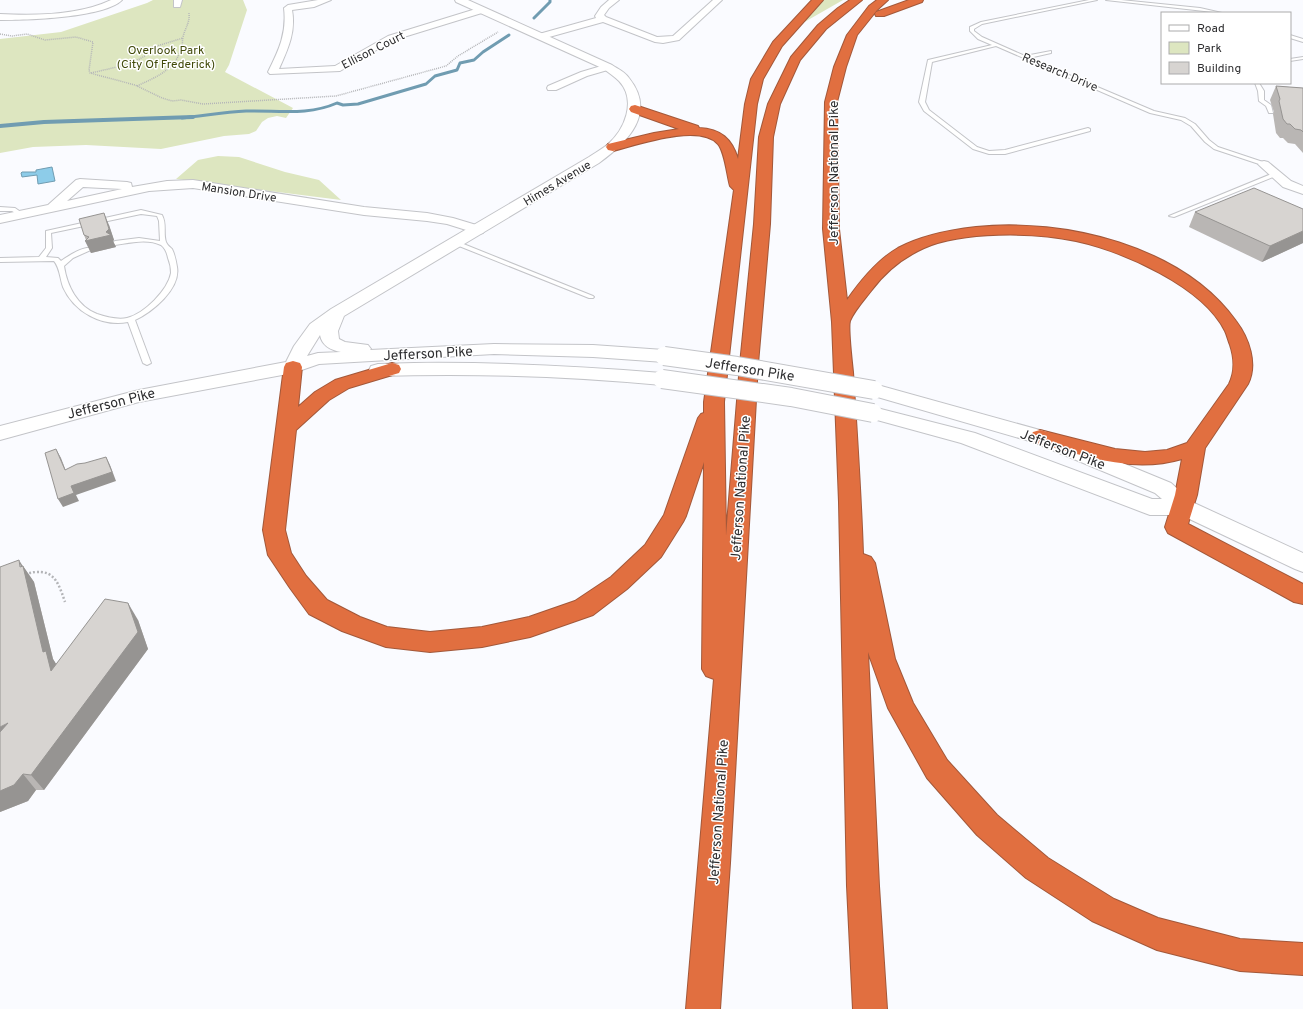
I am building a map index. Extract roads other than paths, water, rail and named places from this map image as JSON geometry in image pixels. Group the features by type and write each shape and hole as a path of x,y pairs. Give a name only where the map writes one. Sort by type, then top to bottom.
{"highway":[{"path":"715,863 714,402 751,104 757,80 777,44 818,0"},
{"path":"777,44 814,20 852,0"},
{"name":"Jefferson National Pike","path":"704,1009 748,364 762,224 766,137 774,104 795,60 822,27 842,10 857,0"},
{"name":"Jefferson National Pike","path":"870,1009 863,886 850,502 841,322 831,229 831,102 840,67 851,42 852,35 860,24 883,0"},
{"path":"851,42 895,0"},
{"path":"880,14 918,0"},
{"path":"636,109 712,135 723,141 727,149 740,201"},
{"path":"613,147 678,132 695,132 712,135"},
{"path":"841,322 866,284 889,262 904,251 931,241 959,234 997,231 1039,232 1074,236 1110,245 1172,273 1195,287 1212,301 1236,335 1242,354 1240,380 1195,448 1184,507 1176,527 1303,594"},
{"path":"293,367 274,530 280,555 293,575 318,607 351,624 386,637 430,642 482,637 530,627 584,608 619,583 653,551 675,516 714,402"},
{"path":"286,428 322,396 342,384 392,370"},
{"path":"1040,437 1113,456 1134,459 1160,458 1195,448"},
{"path":"850,502 882,659 901,708 937,769 987,825 1037,868 1103,910 1157,934 1240,955 1303,959"}],"main road":[{"path":"460,0 608,67 624,80 634,97 636,109"},
{"name":"Himes Avenue","path":"293,367 303,346 316,328 337,313 567,178 613,147 629,127 636,109"},
{"path":"337,313 330,326 328,336 331,342 337,347 366,349 416,344 467,342 480,344 494,349"},
{"name":"Jefferson Pike","path":"0,433 139,395 213,380 293,367 318,359 494,349 664,356 737,366 874,390 1040,437 1162,488 1184,507 1303,563"},
{"name":"Jefferson Pike","path":"293,367 322,373 475,368 578,371 662,379 791,397 873,413 968,438 1150,507 1184,507"}],"street":[{"path":"0,17 26,18 67,13 94,8 118,0"},
{"name":"Ellison Court","path":"327,0 311,5 286,4 291,23 288,39 273,72 336,69 391,38 482,10"},
{"path":"615,0 605,7 599,16 603,19 655,39 676,38 718,0"},
{"path":"542,36 603,19"},
{"path":"552,88 584,74 608,67"},
{"path":"1264,164 1287,184 1303,190"},
{"path":"52,208 80,183 149,187"},
{"name":"Mansion Drive","path":"0,219 149,187 193,184 364,211 427,217 449,221 478,230"}],"lane":[{"name":"Research Drive","path":"1095,0 1004,17 981,23 972,28 975,34 996,45 1152,112 1183,119 1193,125 1207,142 1216,148 1264,164"},
{"path":"1108,0 1200,9 1215,12"},
{"path":"1291,36 1303,41"},
{"path":"996,45 930,61 922,102 927,111 975,148 984,152 1005,152 1088,130"},
{"path":"1025,57 1049,52"},
{"path":"1291,60 1303,58"},
{"path":"1258,84 1261,91 1262,101 1268,105 1271,112"},
{"path":"1172,216 1276,174"},
{"path":"0,209 13,209 22,215"},
{"path":"41,259 49,248 48,232 141,212 159,215 162,221 163,244"},
{"path":"0,260 56,259 61,265 62,276 69,293 81,308 97,317 114,320 131,319 161,298 170,284 175,272 172,257 168,247 151,240 136,240 115,243"},
{"path":"456,243 591,297"},
{"path":"61,265 71,257 90,249"},
{"path":"131,319 147,363"}],"water":[{"path":"52,167 55,181 38,184 37,175 22,177 22,172 36,172 36,170"}],"waterway":[{"path":"534,18 550,2 550,0"},
{"path":"189,117 246,111 292,112 315,110 337,103 343,105 358,104 426,84 435,76 457,70 460,63 474,60 483,52 509,35"},
{"path":"0,126 44,122 189,117"},
{"path":"182,118 189,117"},
{"path":"189,117 193,117"}],"park label":[{"name":"Overlook Park (City Of Frederick)","path":"166,57"}]}
